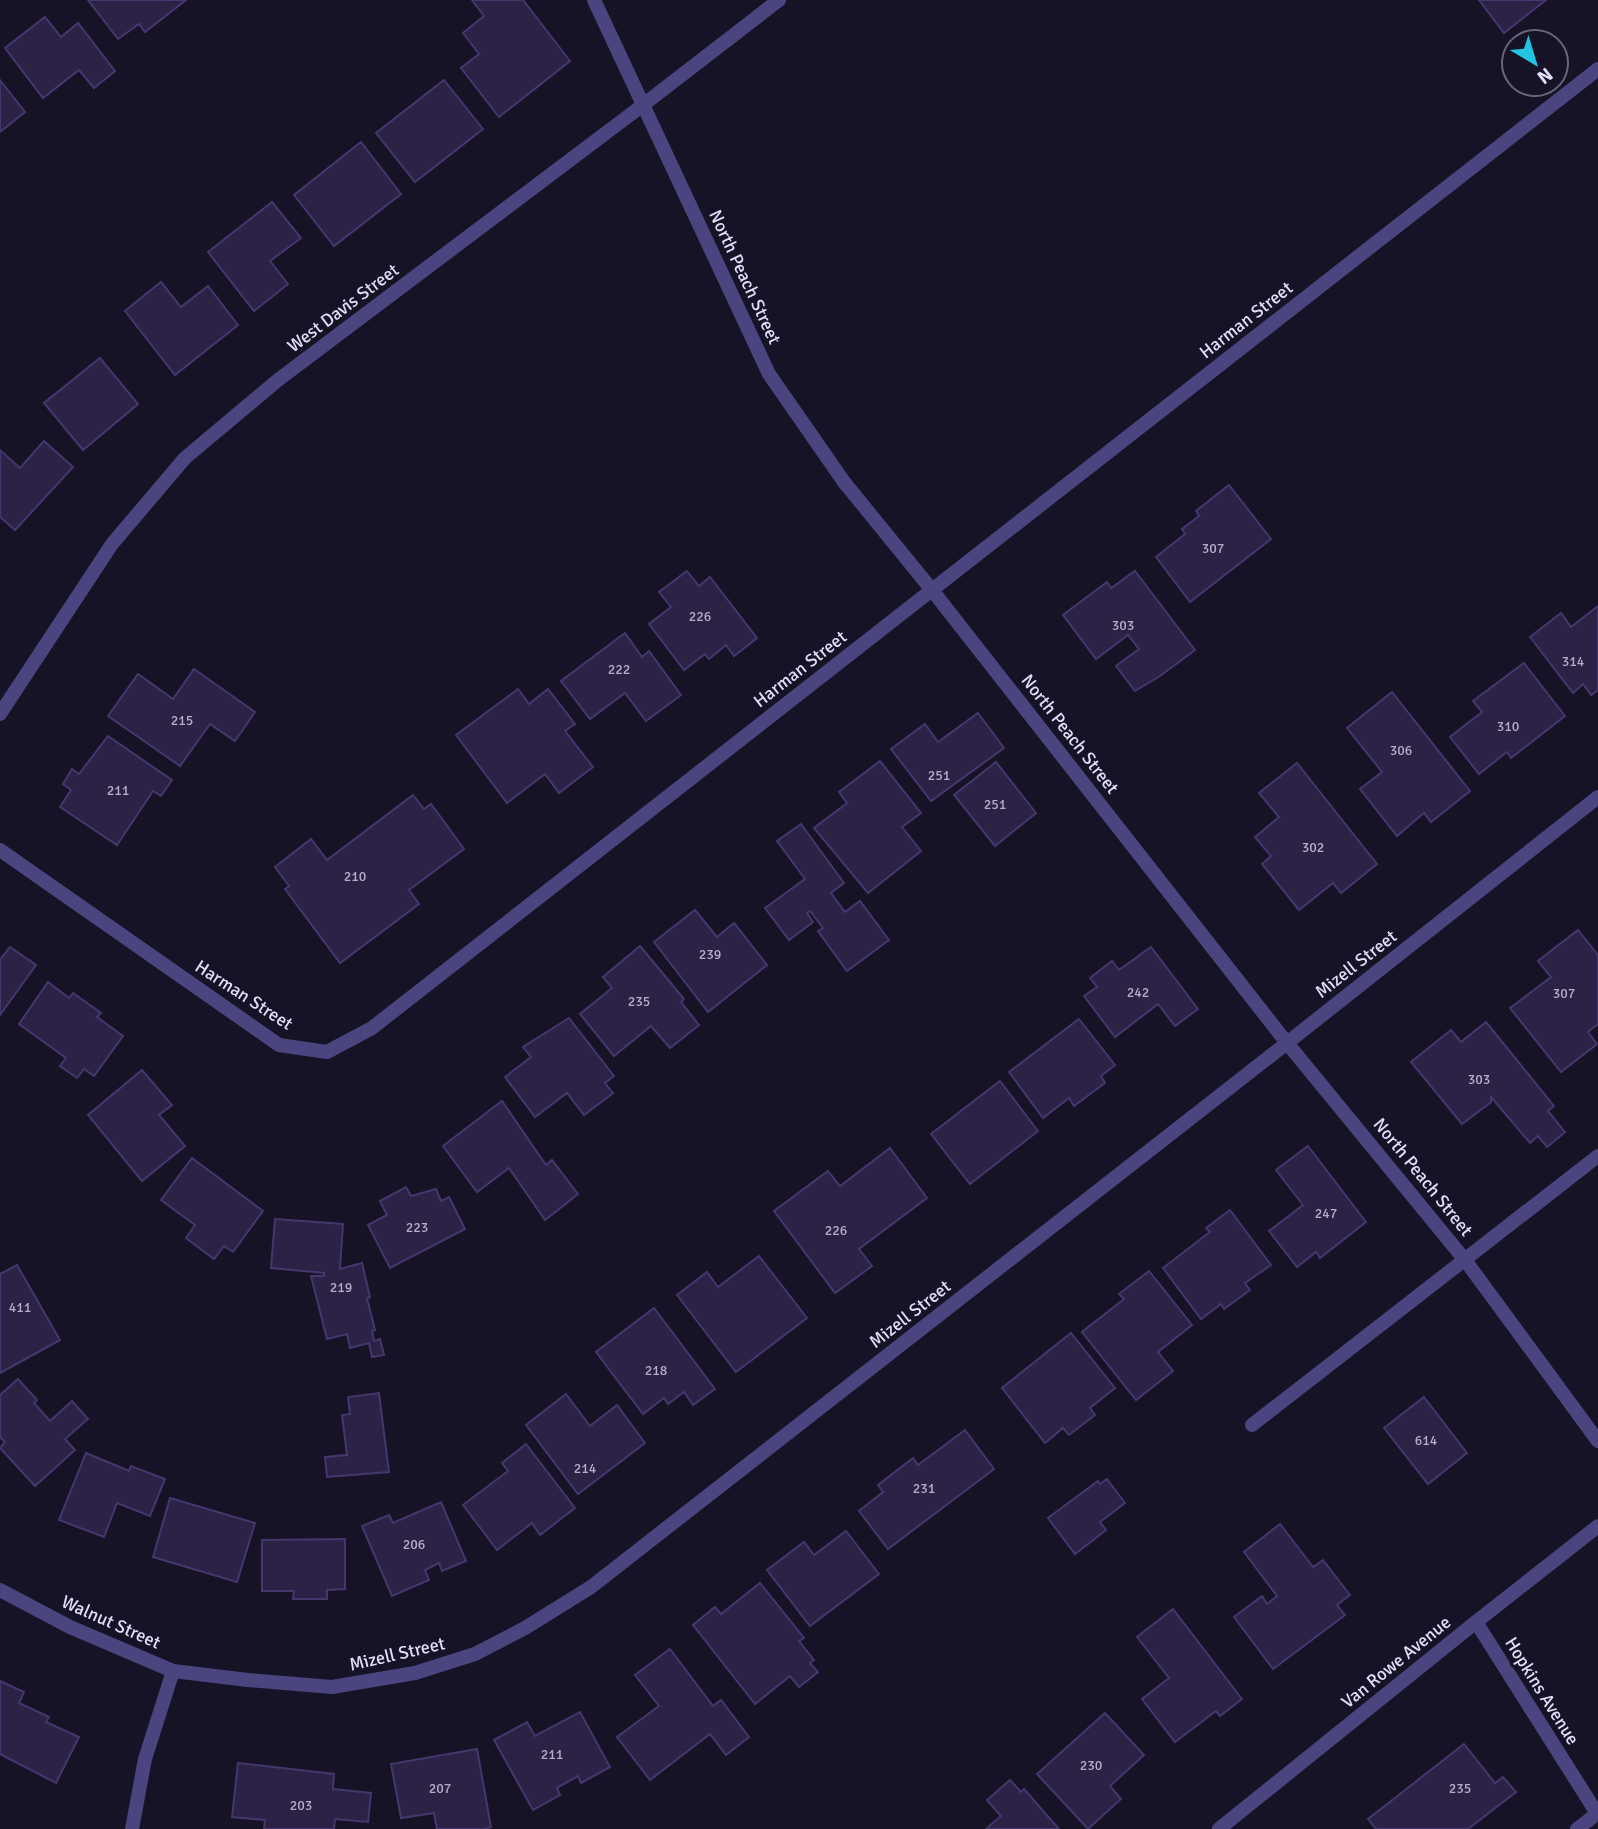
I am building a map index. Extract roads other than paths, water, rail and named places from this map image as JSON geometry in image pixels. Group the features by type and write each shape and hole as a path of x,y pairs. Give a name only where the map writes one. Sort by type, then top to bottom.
{"street":[{"name":"North Peach Street","path":"594,0 769,374 844,482 932,590 1287,1043 1465,1260 1598,1441"},
{"name":"West Davis Street","path":"0,714 112,544 185,458 278,380 779,0"},
{"name":"Harman Street","path":"0,850 279,1045 327,1052 372,1028 1598,69"},
{"name":"Mizell Street","path":"173,1671 332,1687 415,1673 475,1654 525,1628 591,1587 1598,797"},
{"path":"1252,1425 1598,1156"},
{"name":"Van Rowe Avenue","path":"1219,1829 1598,1526"},
{"name":"Walnut Street","path":"0,1590 69,1627 173,1671 145,1759 132,1829"},
{"name":"Hopkins Avenue","path":"1476,1622 1598,1814"},
{"path":"1577,1829 1598,1814"}]}
